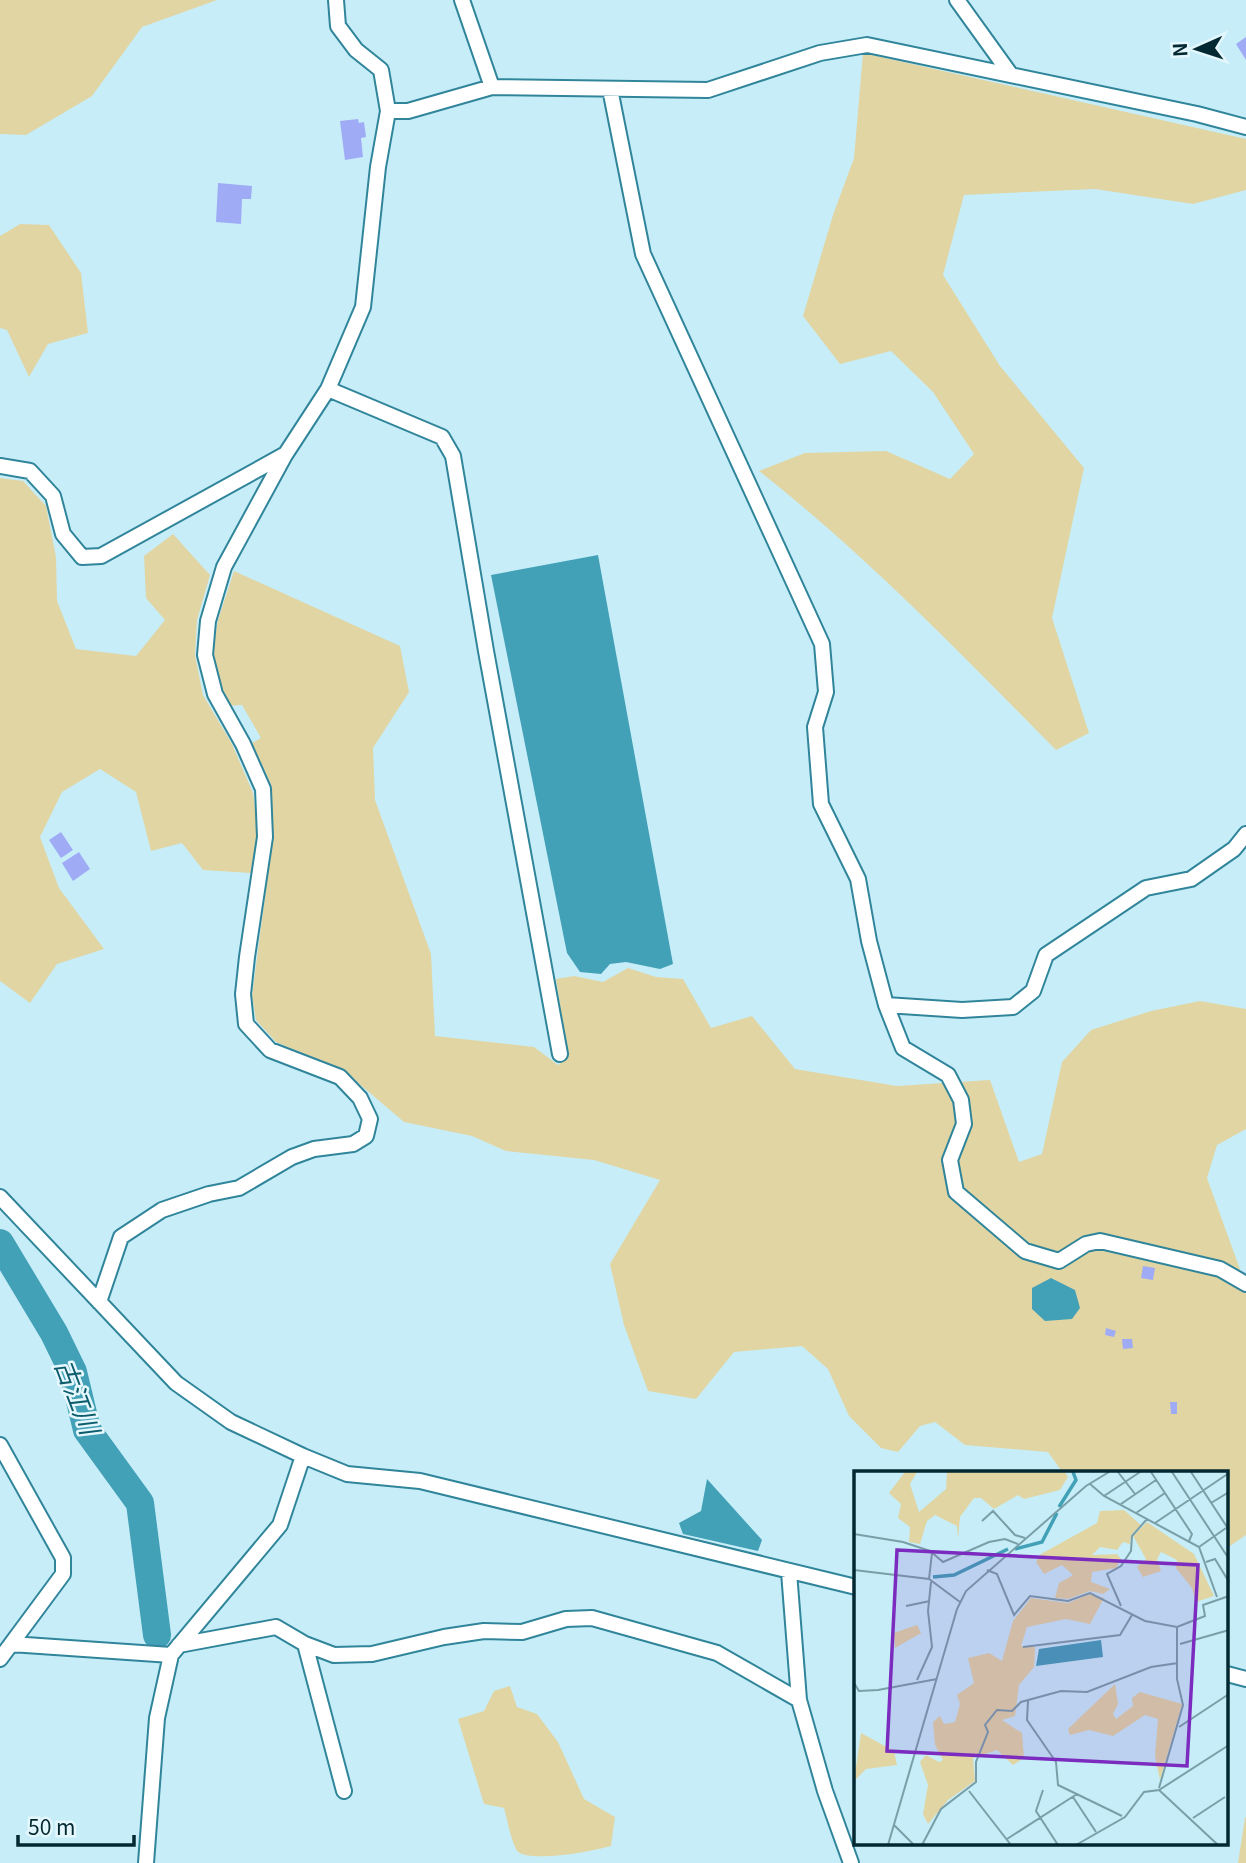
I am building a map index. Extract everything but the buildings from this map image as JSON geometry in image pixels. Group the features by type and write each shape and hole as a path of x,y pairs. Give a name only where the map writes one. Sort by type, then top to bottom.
{"street":[{"path":"99,1302 121,1237 162,1210 209,1194 239,1188 292,1157 314,1149 353,1144 366,1136 370,1119 360,1098 340,1077 270,1050 246,1024 243,994 265,837 263,789 243,744 215,694 205,654 208,621 224,567 285,454 328,389 363,307 378,167 388,111 381,70 356,50 338,26 336,0"},
{"path":"462,0 492,87"},
{"path":"957,0 1011,75"},
{"path":"388,111 408,111 492,87 708,90 820,53 867,45 1197,114 1246,127"},
{"path":"610,89 643,254 822,644 826,692 815,727 821,804 858,879 869,941 886,1005 903,1048 948,1075 961,1100 964,1124 950,1160 956,1192 1025,1251 1059,1261 1086,1244 1100,1241 1220,1269 1246,1284"},
{"path":"328,389 442,437 453,456 560,1055"},
{"path":"0,466 30,471 53,496 63,534 82,557 101,556 285,454"},
{"path":"886,1005 962,1010 1013,1007 1034,991 1046,955 1146,888 1191,879 1234,849 1246,834"},
{"path":"0,1197 176,1383 231,1422 303,1457 347,1474 420,1481 854,1587"},
{"path":"0,1445 63,1558 63,1574 0,1659"},
{"path":"146,1863 157,1718 175,1650 280,1525 303,1457"},
{"path":"789,1572 799,1700 825,1791 851,1863"},
{"path":"11,1644 175,1650 276,1627 305,1644 334,1655 372,1654 444,1637 484,1631 522,1632 566,1619 592,1618 717,1653 799,1700"},
{"path":"305,1644 344,1791"},
{"path":"1228,1674 1246,1679"}],"shaded area":[{"path":"0,0 217,0 142,27 92,96 26,135 0,134"},
{"path":"863,53 1246,139 1246,190 1193,204 1095,189 964,195 943,275 1000,366 1084,468 1052,618 1089,733 1056,750 875,571 759,471 805,453 886,451 950,479 974,454 933,392 891,351 840,364 803,316 833,215 854,158"},
{"path":"20,224 49,225 81,273 88,333 48,344 29,377 7,330 0,328 0,236"},
{"path":"0,478 23,481 46,506 56,557 57,601 76,649 136,656 165,620 146,598 144,556 173,534 210,575 197,620 195,655 203,695 232,744 253,793 258,833 251,873 203,870 182,843 151,851 136,792 100,769 62,792 40,837 59,888 104,949 57,964 30,1003 0,981"},
{"path":"234,571 400,646 409,692 373,748 375,800 431,954 435,1036 534,1047 558,1065 568,1058 556,979 574,976 603,982 628,968 656,977 683,979 711,1028 752,1016 795,1069 897,1086 990,1080 1019,1162 1042,1154 1062,1062 1091,1030 1151,1011 1200,1001 1246,1009 1246,1129 1217,1145 1207,1178 1246,1286 1246,1535 1228,1547 1228,1471 1060,1471 1048,1452 965,1445 935,1422 920,1426 898,1452 881,1448 849,1416 828,1369 802,1346 734,1352 696,1399 648,1391 624,1325 610,1264 660,1180 594,1160 506,1151 472,1136 404,1122 343,1070 276,1042 256,1020 252,996 272,843 272,787 252,743 261,738 242,705 228,706 212,655 218,620"},
{"path":"510,1686 517,1707 537,1714 558,1742 584,1799 615,1817 611,1846 561,1855 524,1854 517,1851 504,1808 484,1804 458,1719 484,1711 494,1691"},
{"path":"1245,1818 1246,1863 1238,1863"}],"water":[{"path":"598,555 673,964 660,969 626,962 610,964 601,974 580,972 567,953 491,575"},
{"path":"1051,1278 1075,1290 1080,1308 1072,1319 1045,1321 1032,1309 1032,1288"},
{"path":"707,1479 762,1540 758,1551 683,1534 679,1523 701,1511"}],"waterway":[{"name":"古江川","path":"0,1243 54,1333 73,1372 87,1430 140,1503 157,1635"}]}
